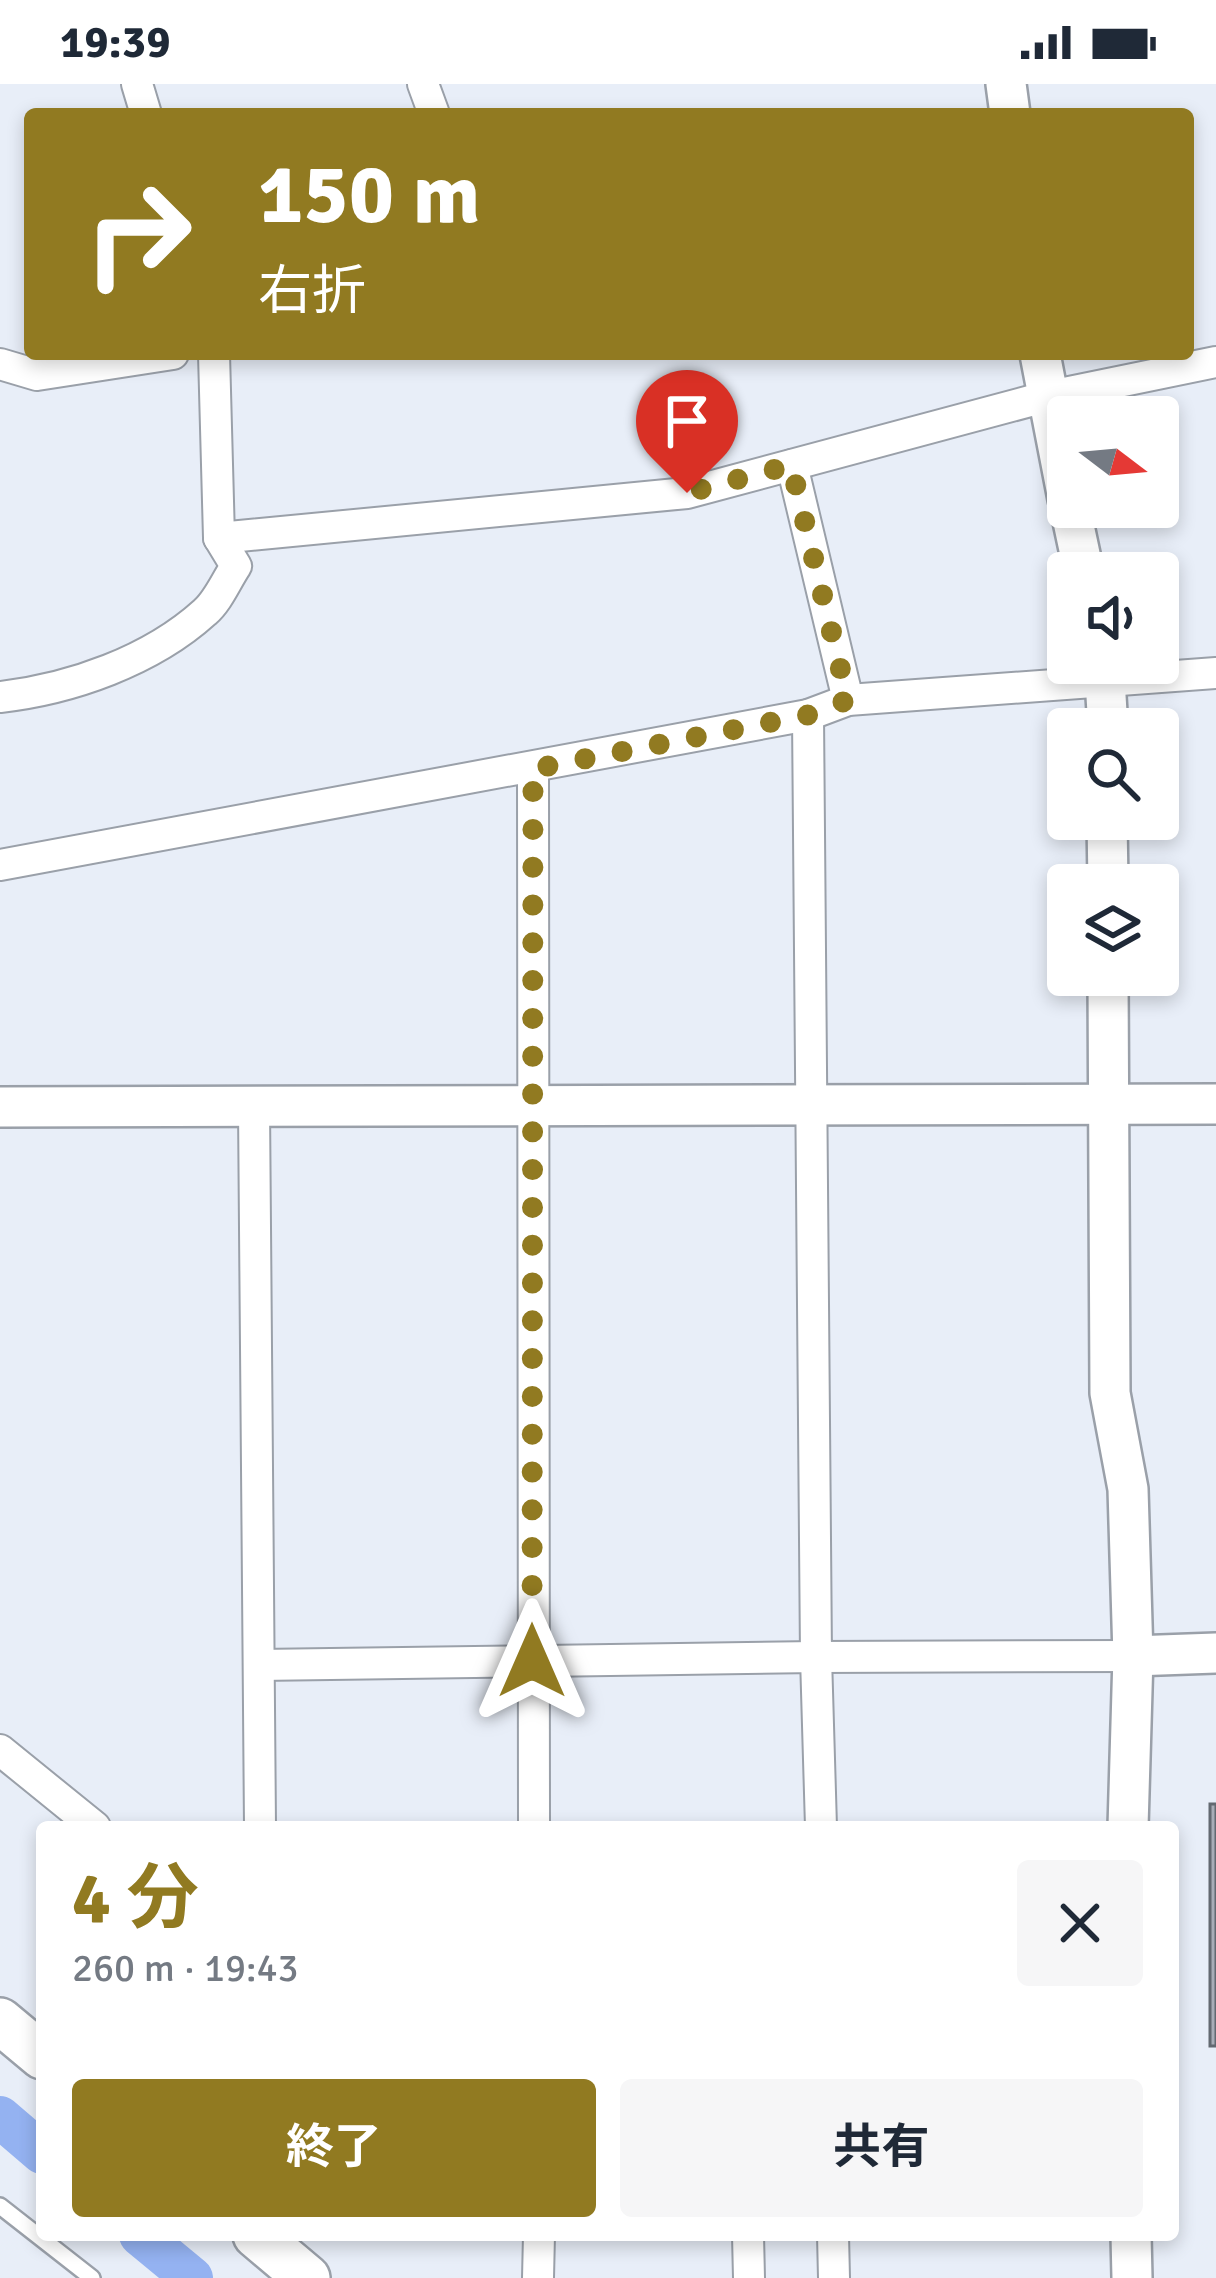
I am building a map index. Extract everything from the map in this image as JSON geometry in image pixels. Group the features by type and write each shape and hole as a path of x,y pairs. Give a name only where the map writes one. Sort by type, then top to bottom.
{"main road":[{"path":"0,2021 36,2051"},
{"path":"263,2241 307,2278"}],"street":[{"path":"0,364 37,375 134,360"},
{"path":"0,697 32,694 142,657 208,610 236,566 220,538 214,360"},
{"path":"1041,360 1047,406"},
{"path":"220,538 687,493 1045,397 1216,362"},
{"path":"791,465 848,700"},
{"path":"1179,673 1216,673"},
{"path":"0,865 533,769 808,715 848,700 1047,678"},
{"path":"808,715 821,1821"},
{"path":"533,769 534,1821"},
{"path":"1108,996 1110,1393 1128,1489 1133,1656 1128,1821"},
{"path":"0,1107 1216,1103"},
{"path":"254,1107 260,1821"},
{"path":"259,1665 1216,1653"},
{"path":"0,1750 87,1821"},
{"path":"538,2278 539,2241"},
{"path":"748,2241 749,2278"},
{"path":"833,2241 834,2278"},
{"path":"1131,2241 1132,2278"}],"lane":[{"path":"0,2206 36,2234"},
{"path":"45,2241 92,2278"}],"building":[{"path":"1210,1804 1216,1804 1216,2046 1210,2046"}],"waterway":[{"path":"0,2117 36,2148"},
{"path":"147,2241 192,2278"}],"route":[{"path":"532,1661 533,769 808,715 848,700 791,465 687,493"}]}
